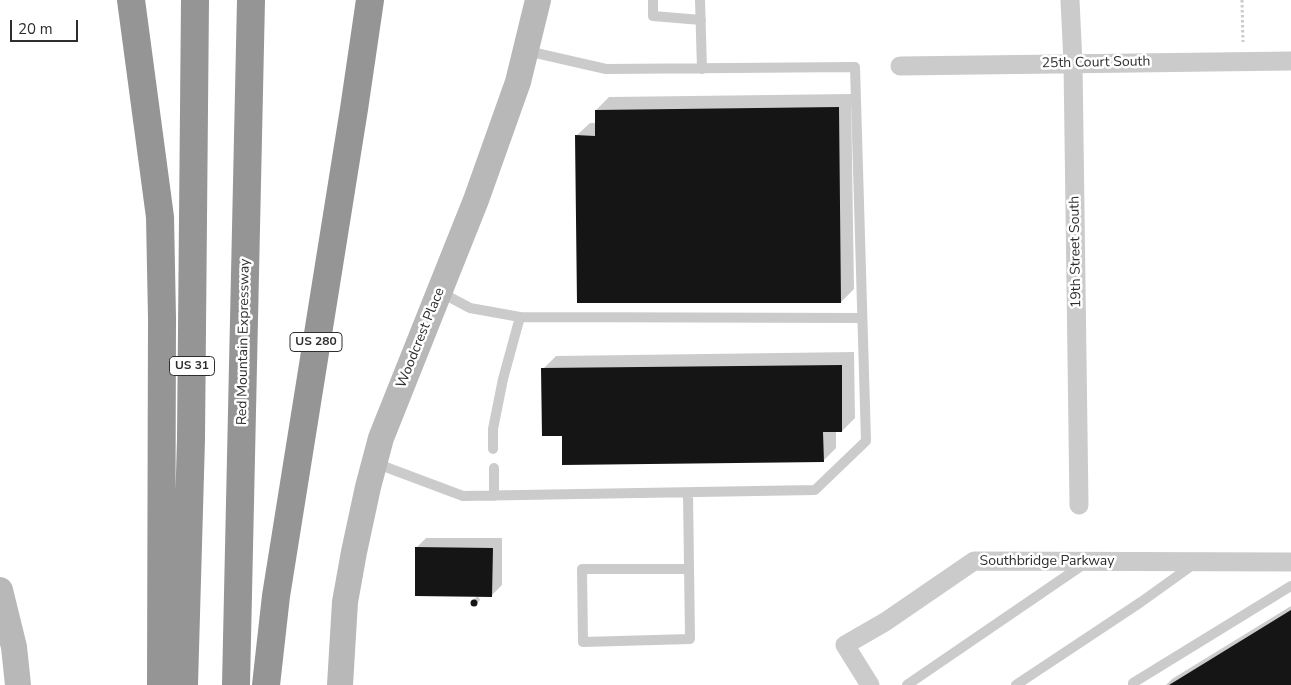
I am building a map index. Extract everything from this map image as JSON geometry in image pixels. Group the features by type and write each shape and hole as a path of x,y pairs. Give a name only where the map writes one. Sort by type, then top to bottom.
{"highway":[{"path":"131,0 160,217 162,318 161,685"},
{"name":"US 31","path":"184,685 191,439 195,0"},
{"name":"Red Mountain Expressway","path":"236,685 251,0"},
{"name":"US 280","path":"266,685 276,596 370,0"}],"street":[{"name":"Woodcrest Place","path":"340,685 345,602 354,552 381,438 476,200 518,82 538,0"},
{"name":"19th Street South","path":"1070,0 1073,63 1079,505"},
{"name":"25th Court South","path":"900,66 1291,61"},
{"name":"Southbridge Parkway","path":"870,685 845,645 885,622 974,561 1291,562"},
{"path":"2,603 14,647 18,685"}],"lane":[{"path":"653,0 653,16 701,20"},
{"path":"700,0 702,68"},
{"path":"374,463 462,496 815,490 866,441 855,67 606,69 526,50"},
{"path":"440,291 470,308 520,317 862,318"},
{"path":"493,449 493,429 503,379 520,317"},
{"path":"494,468 494,496"},
{"path":"688,493 690,640 582,642 582,569 689,569"},
{"path":"907,685 1086,562"},
{"path":"1016,685 1141,602 1196,562"},
{"path":"1132,684 1291,586"}],"path":[{"path":"1242,0 1243,61"}],"building":[{"path":"839,107 841,303 577,303 575,135 595,136 595,110"},
{"path":"842,365 842,432 823,432 824,462 562,465 562,436 542,436 541,368"},
{"path":"415,547 493,548 492,597 415,596"},
{"path":"474,599 478,603 474,607 470,603"},
{"path":"1291,610 1291,685 1169,685"}]}
